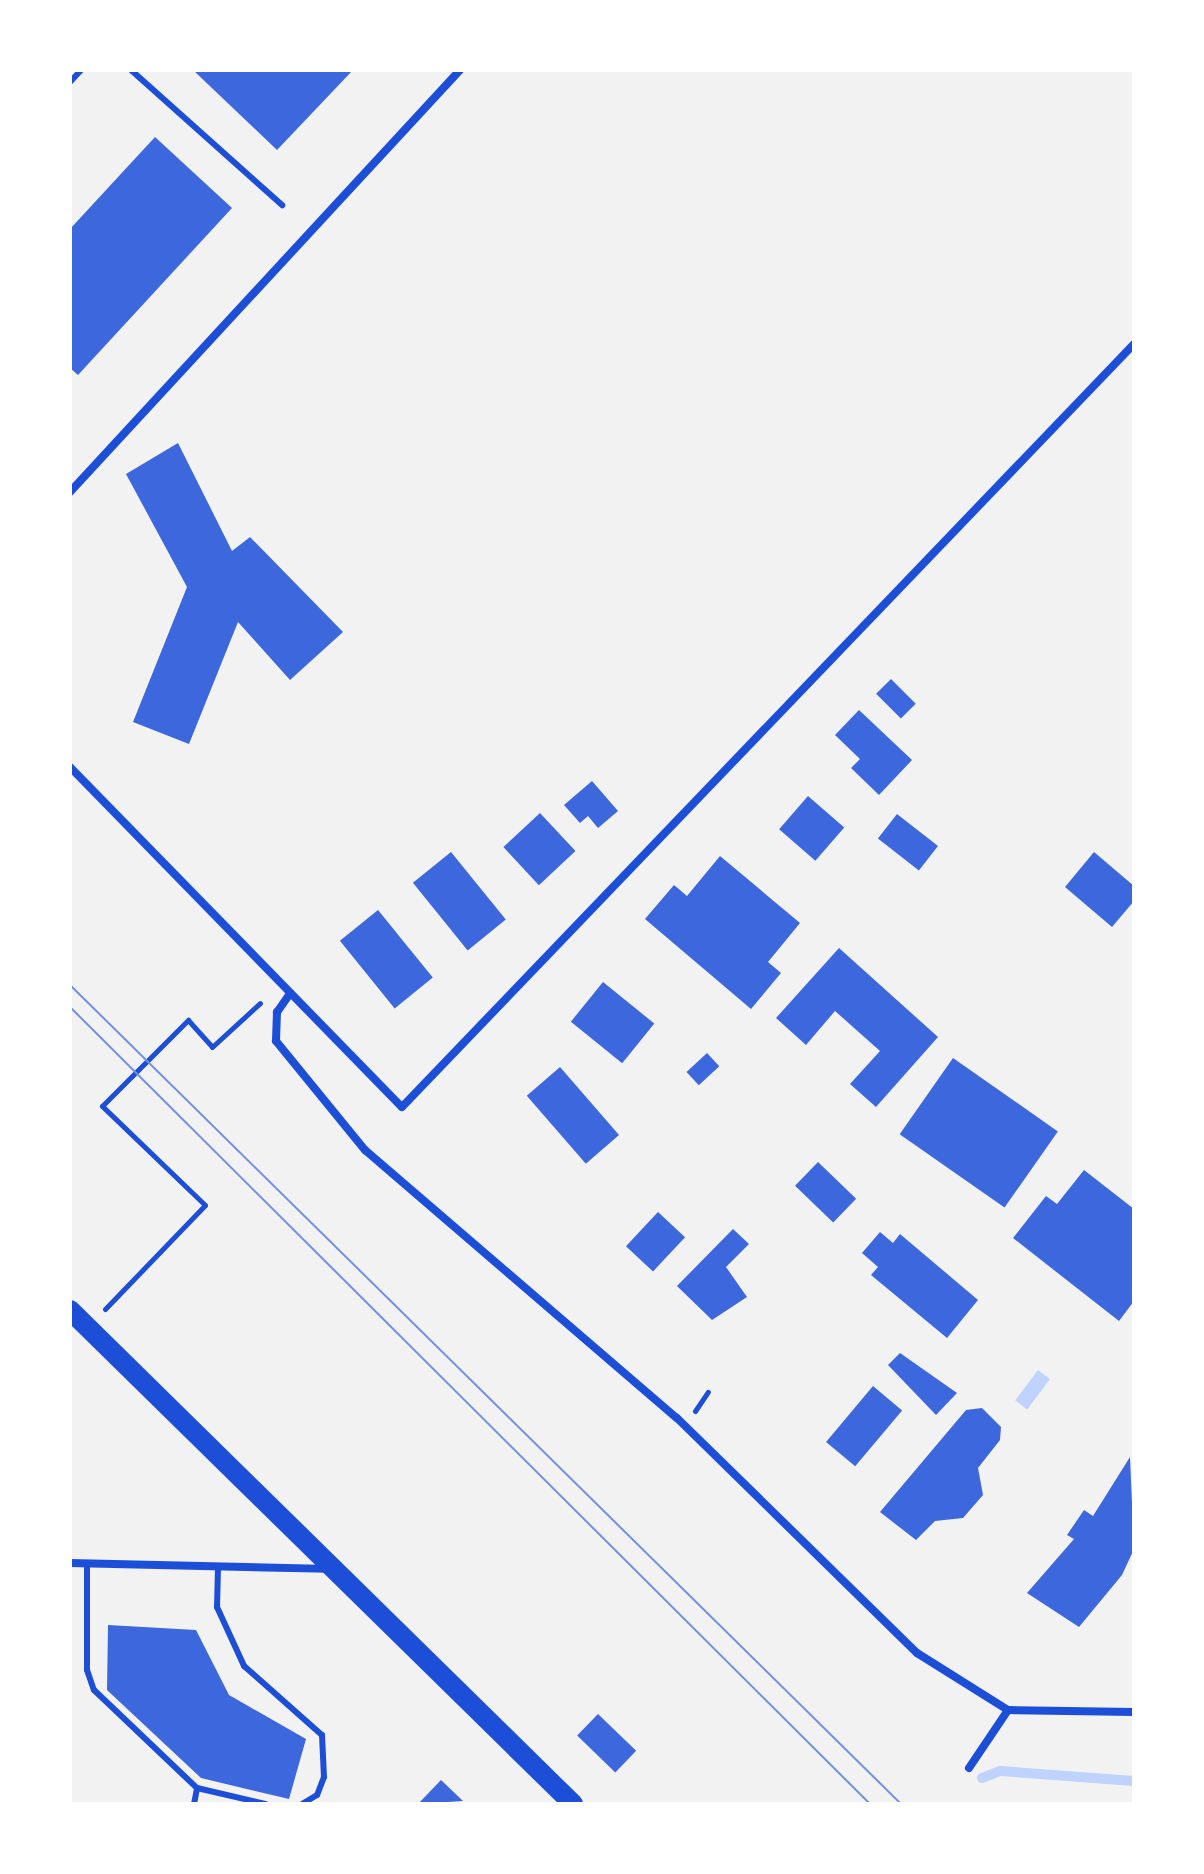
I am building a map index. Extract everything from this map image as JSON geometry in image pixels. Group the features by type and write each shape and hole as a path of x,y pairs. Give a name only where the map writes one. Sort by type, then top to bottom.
{"main road":[{"path":"70,1310 573,1804"}],"street":[{"path":"70,492 460,70"},
{"path":"70,767 289,995 402,1107 1134,344"},
{"path":"289,995 277,1012 276,1041 365,1150 677,1418 917,1653 1008,1710 1134,1712"},
{"path":"70,1563 334,1569"},
{"path":"969,1768 1008,1710"}],"lane":[{"path":"70,82 81,70"},
{"path":"131,70 282,205"},
{"path":"87,1564 87,1670 94,1690 197,1788 266,1804"},
{"path":"218,1567 217,1607 244,1666 322,1735 324,1777 317,1795 302,1804"},
{"path":"194,1804 197,1788"}],"path":[{"path":"87,1327 205,1205 102,1106 188,1020 212,1047 280,985"}],"water":[{"path":"1038,1370 1050,1379 1027,1409 1015,1400"}],"building":[{"path":"193,70 353,70 277,150"},
{"path":"155,137 232,208 78,375 70,368 70,229"},
{"path":"178,443 232,551 250,537 343,632 290,680 238,622 189,744 133,722 187,587 126,474"},
{"path":"891,679 916,704 901,719 876,694"},
{"path":"859,710 912,760 879,795 851,768 860,759 835,735"},
{"path":"592,781 618,811 598,828 588,816 580,823 564,805"},
{"path":"808,796 844,827 815,861 779,829"},
{"path":"540,813 575,851 539,885 503,847"},
{"path":"897,814 938,846 919,870 878,838"},
{"path":"451,852 506,920 468,950 413,883"},
{"path":"1094,852 1134,886 1134,901 1112,927 1065,887"},
{"path":"720,856 800,923 768,962 781,973 751,1009 645,919 674,885 687,896"},
{"path":"378,910 433,978 395,1008 340,941"},
{"path":"839,948 938,1037 876,1107 850,1084 880,1051 835,1011 806,1045 776,1018"},
{"path":"603,982 654,1024 622,1063 571,1022"},
{"path":"707,1053 719,1066 699,1085 687,1072"},
{"path":"953,1058 1058,1131 1005,1208 900,1134"},
{"path":"560,1067 619,1135 586,1164 527,1096"},
{"path":"818,1162 856,1199 833,1223 795,1186"},
{"path":"1084,1170 1134,1209 1134,1301 1119,1321 1013,1238 1046,1196 1057,1204"},
{"path":"658,1212 685,1237 653,1272 626,1246"},
{"path":"733,1229 749,1244 726,1267 747,1297 712,1320 677,1286"},
{"path":"880,1232 893,1243 900,1234 978,1300 947,1338 871,1275 878,1267 862,1253"},
{"path":"900,1353 957,1393 936,1415 888,1365"},
{"path":"873,1386 902,1410 855,1466 826,1442"},
{"path":"982,1408 1001,1427 1000,1440 978,1468 983,1495 963,1518 935,1521 916,1540 880,1512 966,1410"},
{"path":"1130,1457 1134,1549 1122,1575 1079,1627 1027,1593 1074,1539 1067,1535 1084,1510 1093,1516"},
{"path":"108,1625 196,1630 229,1695 306,1739 289,1799 201,1778 107,1690"},
{"path":"598,1714 636,1751 615,1772 577,1736"},
{"path":"441,1780 463,1801 418,1804"}],"waterway":[{"path":"982,1778 1000,1771 1134,1781"}],"tram line":[{"path":"70,985 901,1804"},
{"path":"70,1007 870,1804"}]}
